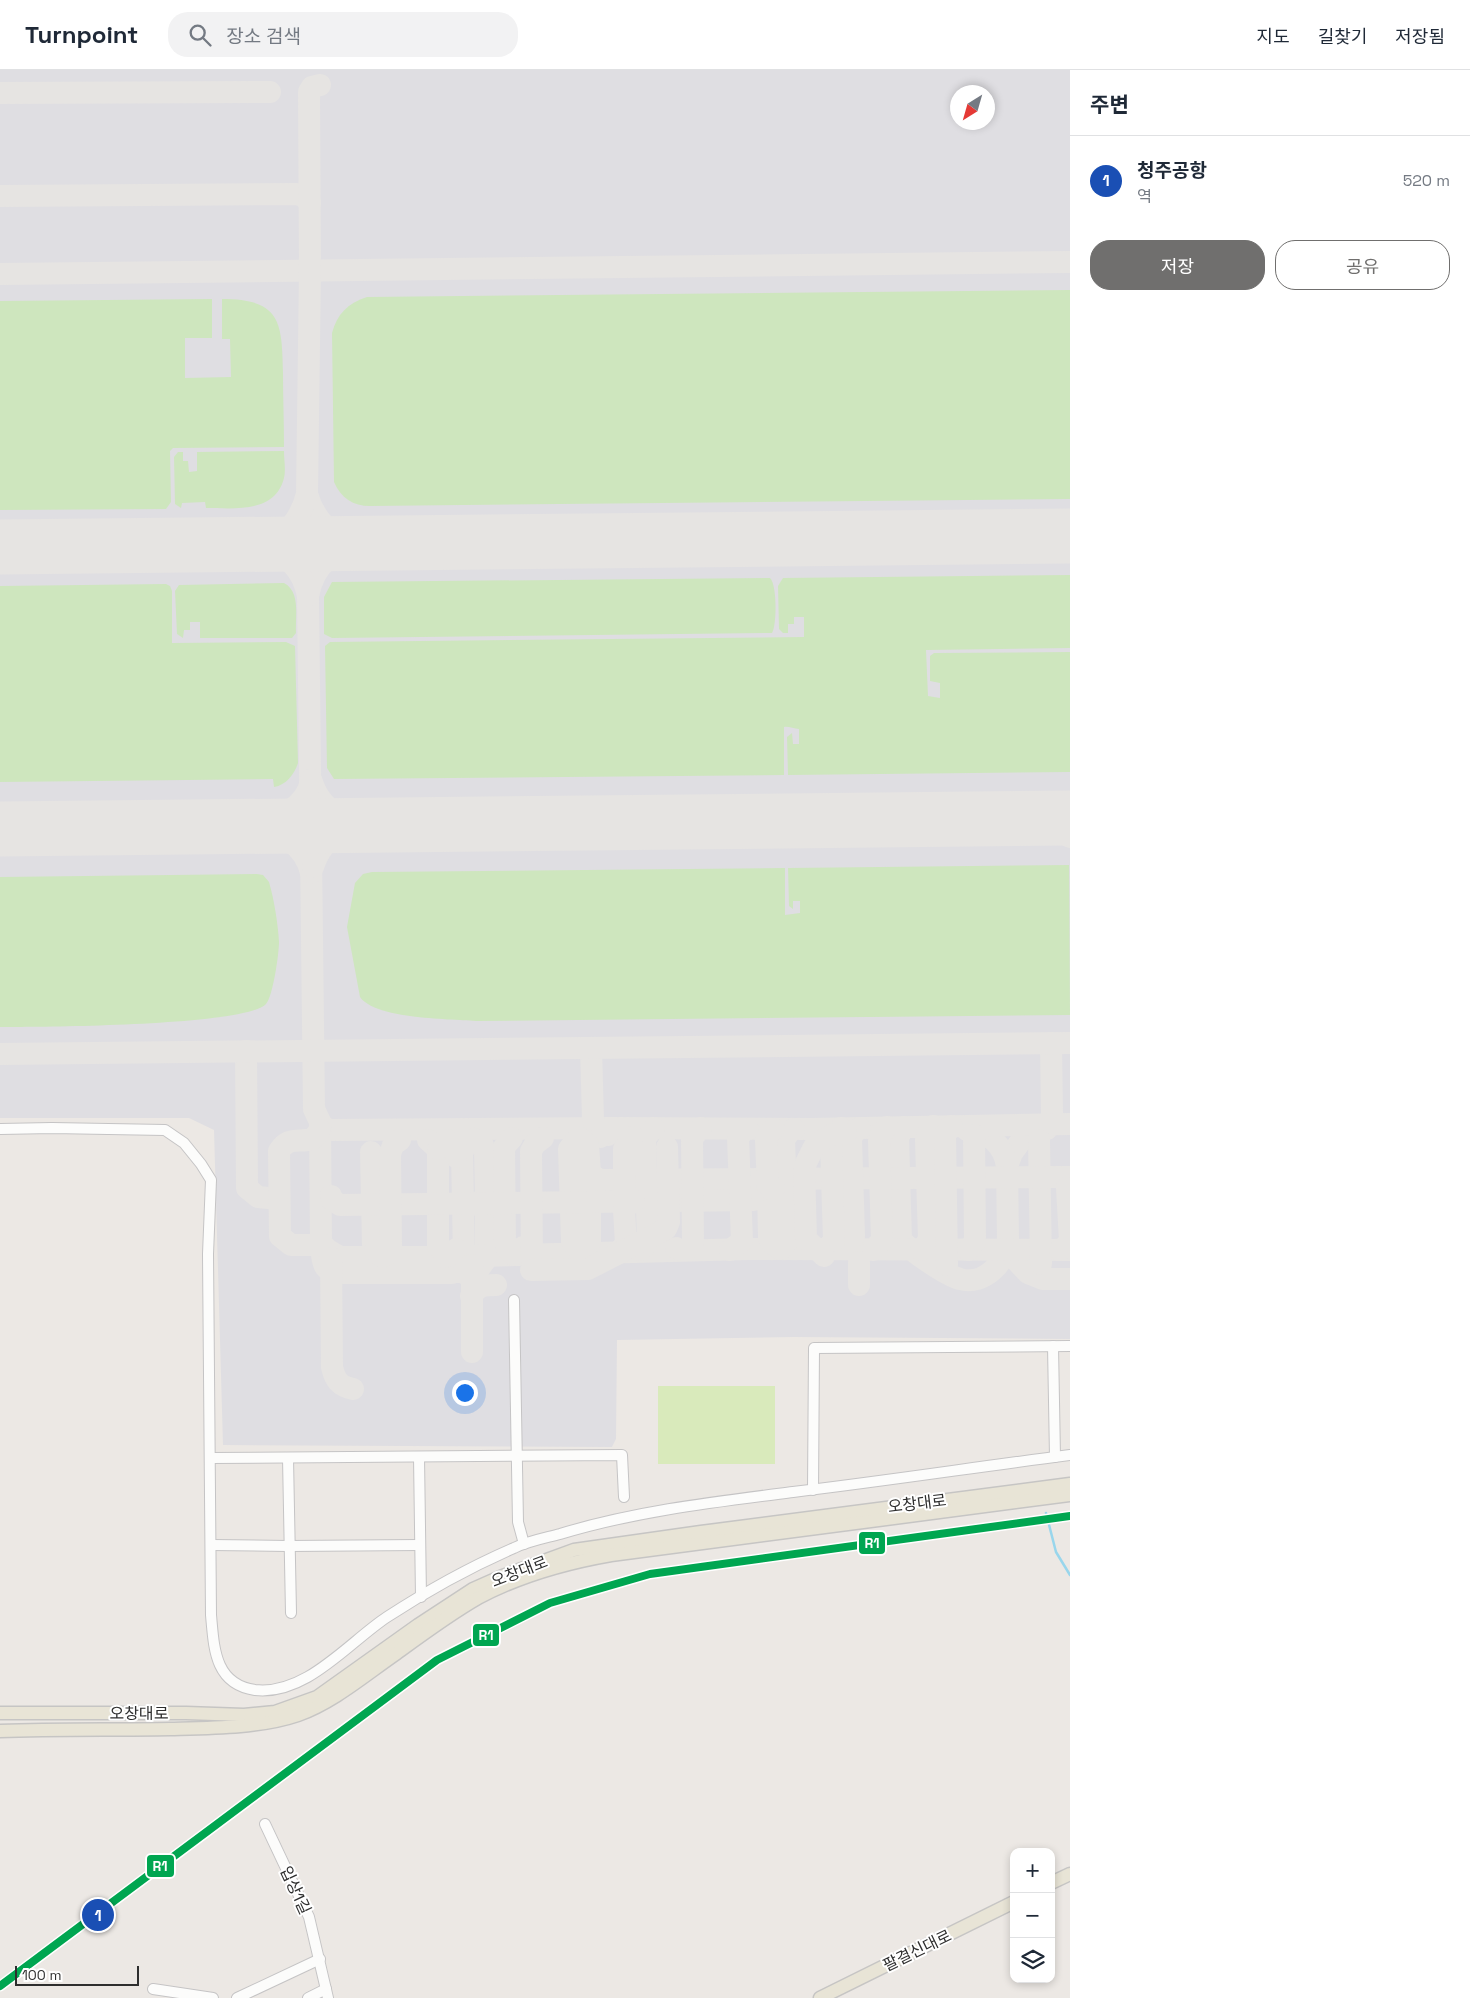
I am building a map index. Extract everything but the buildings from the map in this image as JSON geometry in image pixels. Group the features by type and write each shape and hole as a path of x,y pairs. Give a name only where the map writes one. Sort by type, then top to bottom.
{"main road":[{"name":"오창대로","path":"0,1731 207,1728 264,1723 285,1718 315,1707 339,1694 479,1598 554,1567 594,1558 1065,1490"},
{"name":"오창대로","path":"0,1713 186,1713 244,1715 275,1712 318,1698 418,1625 473,1589 517,1570 574,1550 691,1533 1022,1496"},
{"path":"1055,1881 1070,1874"},
{"name":"팔결신대로","path":"820,1998 1010,1904"}],"street":[{"path":"0,1128 165,1130 184,1143 211,1180 208,1254 211,1615 214,1650 219,1665 234,1683 255,1690 278,1688 305,1679 342,1654 385,1618 444,1582 524,1544 603,1521 724,1501 1070,1455"},
{"path":"514,1300 518,1522 524,1544"},
{"path":"1053,1346 1055,1457"},
{"path":"812,1490 814,1348 1070,1346"},
{"path":"211,1458 419,1458 516,1455 622,1455 624,1497"},
{"path":"288,1458 290,1613"},
{"path":"419,1458 421,1597"},
{"path":"211,1545 420,1545"},
{"name":"입상1길","path":"265,1824 309,1917 320,1959 327,1994 308,1998"},
{"path":"237,1998 320,1959"},
{"path":"153,1989 207,1997"}],"shaded area":[{"path":"0,70 1070,70 1070,1339 794,1337 617,1340 616,1439 612,1447 223,1445 214,1130 189,1118 0,1118"}],"green space":[{"path":"1070,290 1070,499 364,506 353,503 344,497 334,482 332,333 337,320 344,310 354,302 367,297"},
{"path":"212,299 212,338 185,338 185,378 231,377 230,339 222,339 222,299 256,303 267,309 279,327 283,355 284,447 173,448 170,451 171,502 166,509 0,510 0,301"},
{"path":"284,451 284,478 279,490 272,498 262,503 240,508 206,508 205,502 182,503 181,508 175,504 174,457 178,452 183,452 183,461 188,461 189,472 197,471 197,452"},
{"path":"1070,575 1070,648 926,650 928,696 940,698 940,683 930,681 930,656 934,653 1070,652 1070,772 788,775 787,737 792,733 793,744 799,744 799,729 786,727 784,727 784,775 334,779 327,768 325,646 330,642 804,637 804,617 794,617 794,624 788,624 788,633 783,633 779,629 778,586 783,578"},
{"path":"770,578 774,588 776,605 772,633 332,638 324,634 324,597 332,582"},
{"path":"284,583 293,592 295,598 296,633 292,638 200,638 200,622 190,622 190,630 184,630 183,638 177,634 175,591 179,585"},
{"path":"166,584 170,586 172,591 172,643 286,642 295,646 298,763 289,779 274,787 273,779 0,782 0,586"},
{"path":"1069,865 1070,1015 476,1021 414,1017 381,1010 368,1004 360,997 347,927 355,883 363,874 372,872 785,868 785,915 800,913 800,901 793,901 793,909 789,906 788,868"},
{"path":"263,875 269,882 278,927 277,964 269,999 266,1004 250,1011 221,1017 183,1021 96,1026 0,1027 0,877"},
{"path":"658,1386 775,1386 775,1464 658,1464"}],"waterway":[{"path":"1046,1513 1056,1552 1070,1575"}],"taxiway":[{"path":"261,544 278,537 291,526 301,511 307,494 310,270 309,92 312,87 320,85"},
{"path":"0,93 270,92"},
{"path":"0,196 295,194 302,195 310,203"},
{"path":"0,274 1070,262"},
{"path":"307,494 320,521 335,535 354,542 364,543"},
{"path":"368,543 356,545 328,559 315,574 308,596 314,1109 322,1126 330,1130 610,1128"},
{"path":"261,544 286,558 298,570 306,586 308,596"},
{"path":"251,827 270,821 297,805 308,790 311,780"},
{"path":"312,782 315,791 331,810 360,826"},
{"path":"1038,819 1070,837"},
{"path":"313,867 320,851 330,839 344,831 360,826"},
{"path":"251,827 271,831 289,840 303,854 311,873"},
{"path":"1051,1043 1052,1113"},
{"path":"0,1054 1070,1043"},
{"path":"591,1048 593,1120 598,1128 608,1135"},
{"path":"246,1051 247,1188 258,1197 279,1199"},
{"path":"320,1122 321,1247 323,1262 327,1269 341,1273 452,1273 460,1270 469,1276 471,1280 486,1259 486,1213 476,1203 481,1201 486,1195 485,1150 482,1143 474,1139 465,1147 462,1153 464,1256 465,1262 470,1268"},
{"path":"600,1137 610,1128 811,1129 1070,1124"},
{"path":"921,1250 929,1240 926,1140 933,1126"},
{"path":"947,1265 945,1134 952,1126"},
{"path":"873,1250 882,1240 879,1141 881,1133 887,1127"},
{"path":"904,1127 898,1137 901,1240 937,1268 954,1277 969,1280 985,1276 999,1264 1007,1248 1008,1240"},
{"path":"640,1250 648,1242 645,1138 654,1128"},
{"path":"676,1248 686,1250 693,1244 692,1138 701,1128"},
{"path":"825,1250 834,1241 831,1141 841,1128"},
{"path":"854,1236 851,1138 856,1130 860,1128"},
{"path":"730,1250 742,1241 738,1138 744,1130 748,1129"},
{"path":"774,1129 767,1135 766,1140 768,1189 774,1189"},
{"path":"778,1180 768,1189 769,1238 772,1243 781,1249 788,1241 784,1140 790,1131 794,1129"},
{"path":"1047,1129 1034,1132 1023,1138 1012,1153 1007,1166 1008,1240 1013,1257 1028,1273 1043,1279 1070,1279"},
{"path":"320,1130 313,1139 286,1143 279,1151 280,1236 291,1245 323,1245 340,1257 437,1257 749,1249 1070,1250"},
{"path":"967,1130 982,1133 994,1140 999,1146 1007,1166"},
{"path":"824,1256 806,1239 804,1167 814,1147 833,1134 846,1134"},
{"path":"968,1250 975,1242 974,1135"},
{"path":"590,1173 590,1242 582,1253 572,1242 569,1149 579,1137 588,1145 590,1173 599,1180 1070,1177"},
{"path":"618,1252 626,1244 624,1210 634,1201 625,1194 624,1180 624,1149 633,1137"},
{"path":"512,1138 504,1147 505,1243 514,1255 523,1247"},
{"path":"539,1267 532,1259 531,1151 535,1144 543,1138"},
{"path":"375,1250 382,1257 387,1254 391,1247 390,1154 393,1145 400,1140"},
{"path":"428,1140 438,1149 438,1246 448,1256 456,1249"},
{"path":"438,1149 447,1140 456,1149 456,1157"},
{"path":"1039,1140 1041,1264"},
{"path":"531,1270 588,1269 666,1229 669,1222 667,1147"},
{"path":"371,1152 373,1244"},
{"path":"1060,1250 1070,1241 1067,1188"},
{"path":"331,1196 332,1200 340,1205 753,1200"},
{"path":"331,1258 332,1367 338,1382 353,1389"},
{"path":"859,1262 859,1285"},
{"path":"472,1265 472,1352"},
{"path":"471,1296 481,1287 496,1285"}],"runway":[{"path":"0,547 1070,536"},
{"path":"0,829 1070,818"}],"transit line":[{"name":"R1","path":"0,1986 437,1660 550,1603 650,1574 1070,1516"}],"place":[{"name":"청주공항","path":"98,1915"}]}
